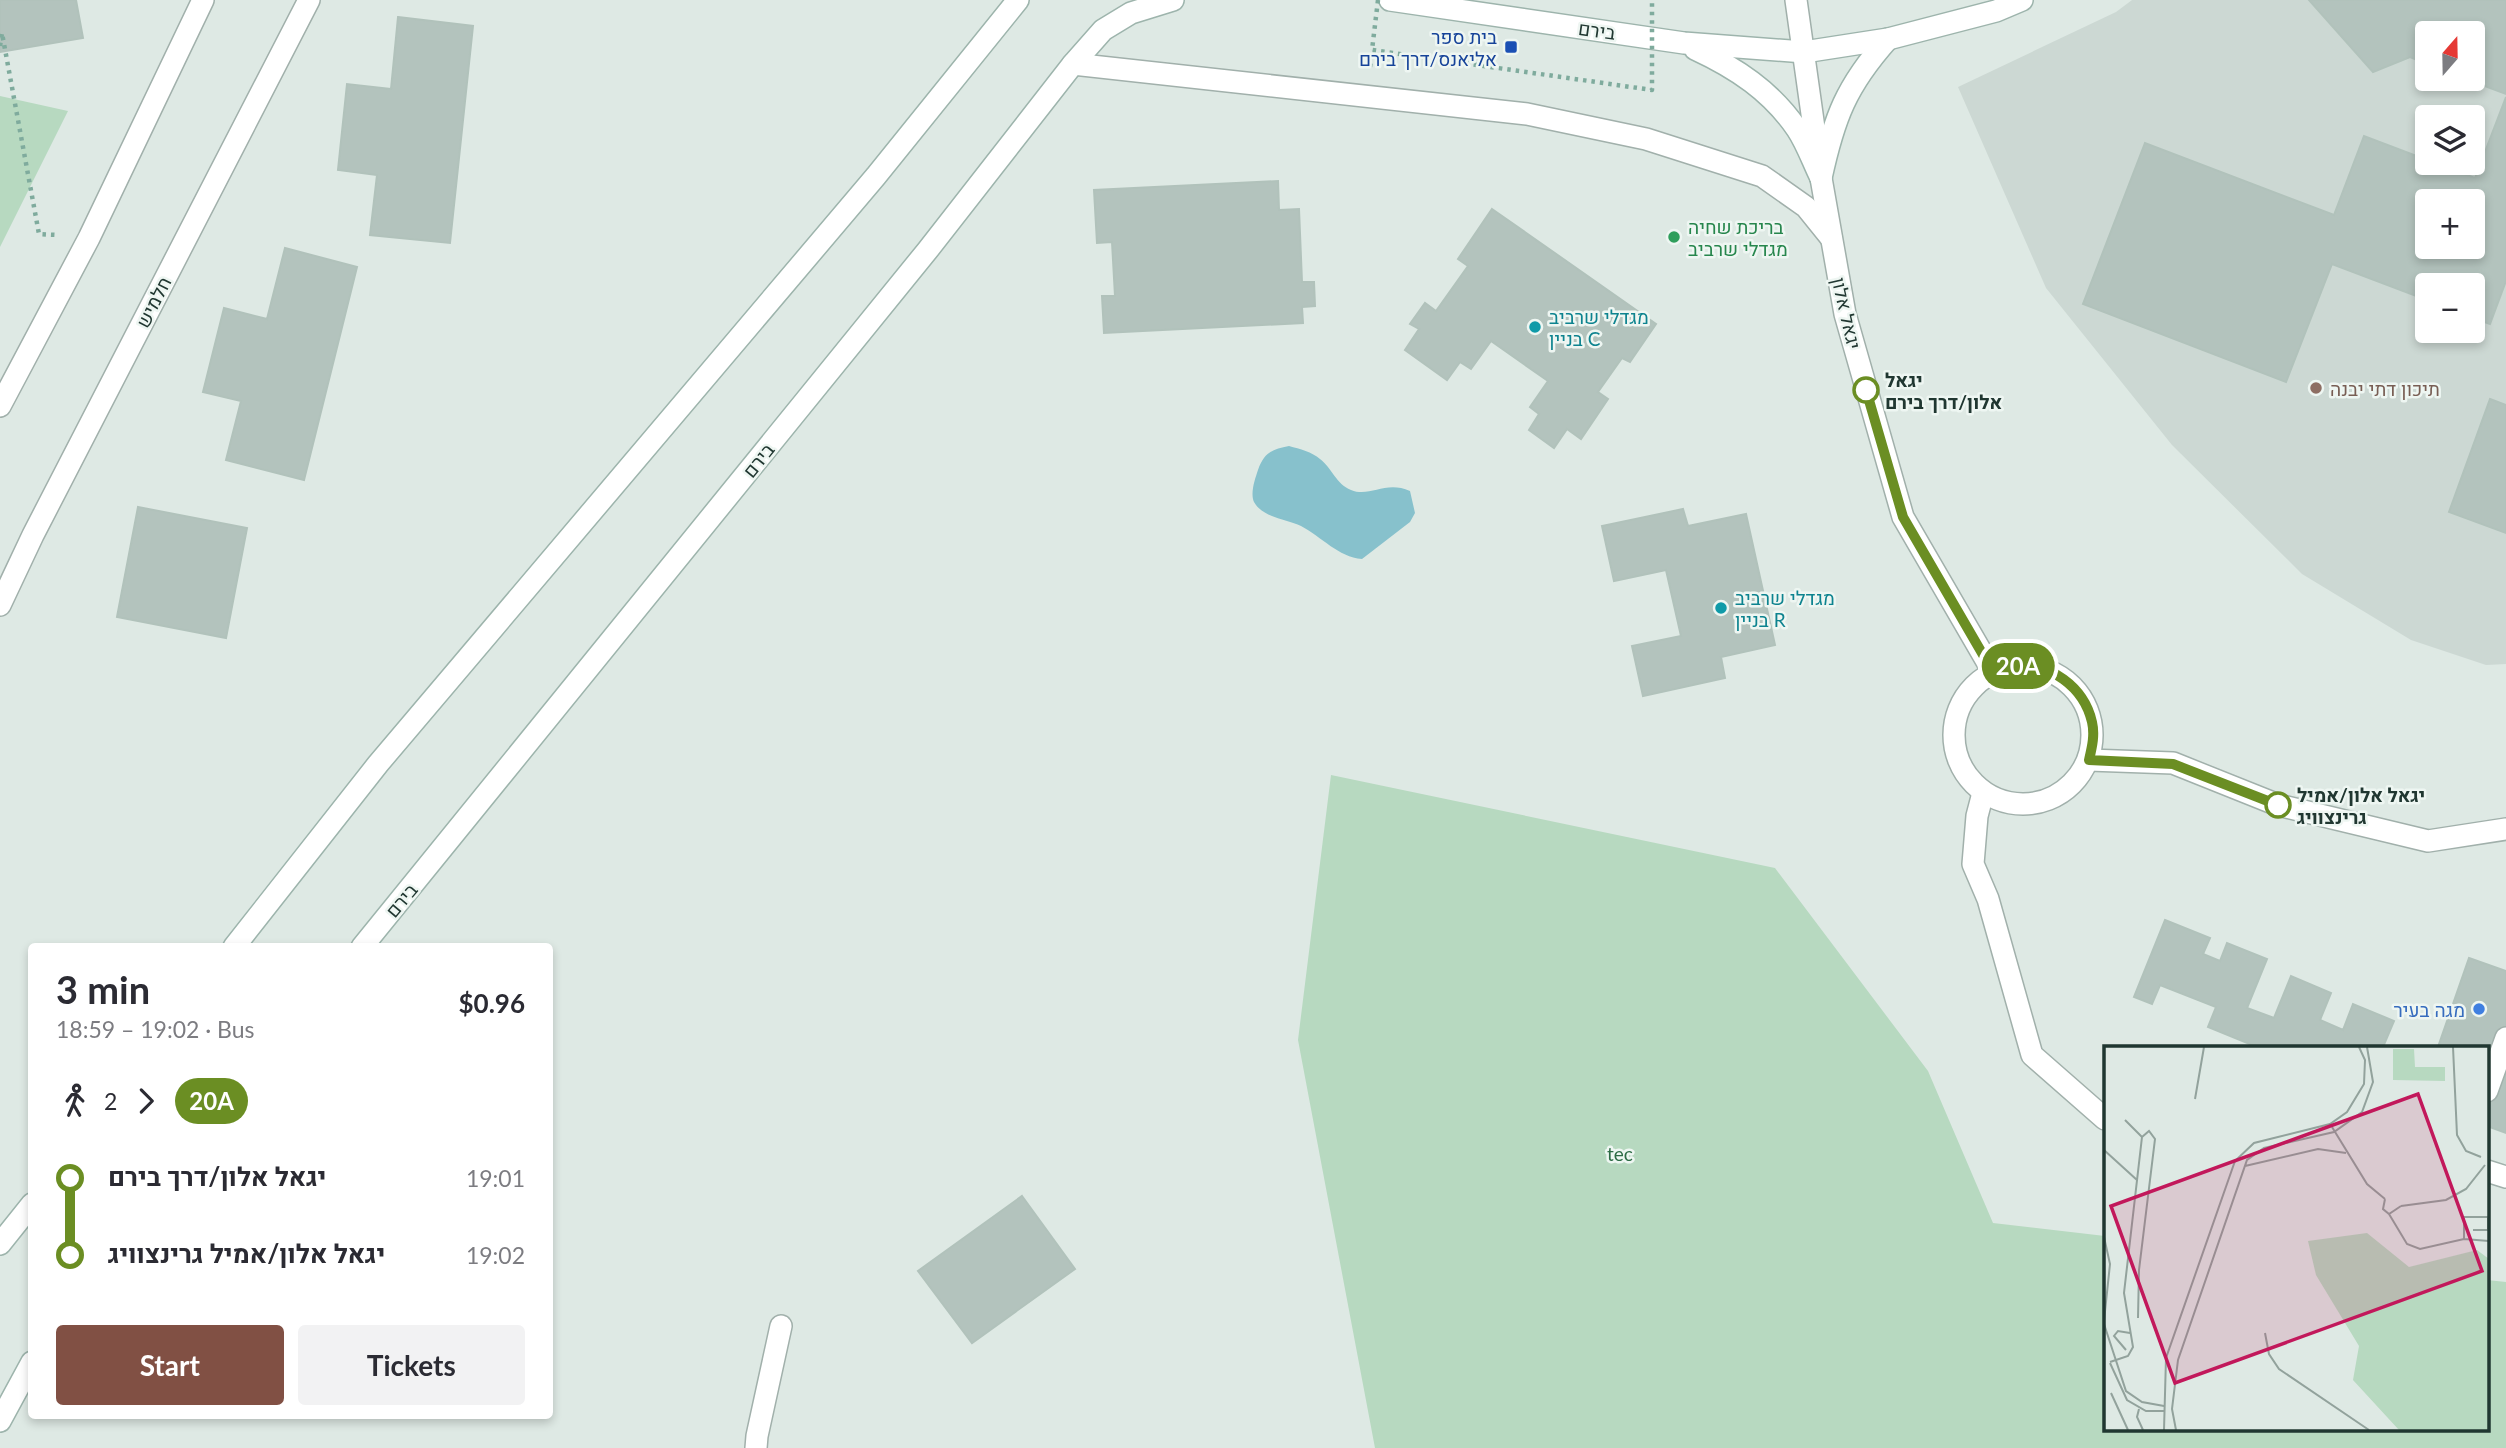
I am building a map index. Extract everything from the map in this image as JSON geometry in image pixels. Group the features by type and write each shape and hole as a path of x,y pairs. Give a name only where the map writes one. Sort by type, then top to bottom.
{"street":[{"path":"0,406 89,238 204,0"},
{"name":"חלמיש","path":"0,606 33,535 309,0"},
{"path":"237,943 379,764 858,197 1018,0"},
{"name":"בירם","path":"365,943 927,251 1073,64 1103,30 1130,13 1173,0"},
{"name":"בירם","path":"1390,0 1684,43 1804,52 1888,39 1996,11 2022,0"},
{"path":"1796,0 1804,52"},
{"path":"1821,178 1831,132 1842,102 1860,71 1888,39"},
{"path":"1684,43 1738,71 1761,88 1798,131 1821,178"},
{"name":"יגאל אלון","path":"1804,52 1821,178 1844,314 1903,517 1993,672"},
{"path":"1073,64 1527,114 1646,139 1762,176 1806,207 1831,238"},
{"path":"2015,666 2040,667 2066,679 2085,702 2094,735 2089,760 2078,779 2063,793 2037,804 2008,803 1983,793 1967,777 1956,755 1953,734 1958,708 1971,689 1993,672 2015,666"},
{"path":"2089,760 2173,764 2278,805 2428,841 2506,829"},
{"path":"1983,793 1973,864 1988,899 2032,1055 2104,1117"},
{"path":"2488,1088 2506,1038"},
{"path":"2488,1171 2506,1177"},
{"path":"0,1244 28,1208"},
{"path":"756,1448 780,1326"},
{"path":"0,1421 28,1369"}],"path":[{"path":"1378,0 1372,50 1652,90 1652,0"},
{"path":"0,46 2,33 39,233"}],"shaded area":[{"name":"תיכון דתי יבנה","path":"2132,0 2506,0 2506,664 2486,665 2411,640 2302,574 2172,445 2046,288 1958,87 2116,12"}],"green space":[{"path":"0,96 68,111 0,247"},
{"name":"tec","path":"1331,775 1775,868 1928,1071 1993,1223 2104,1236 2104,1430 2488,1430 2488,1280 2506,1282 2506,1448 1375,1448 1298,1040"}],"water":[{"path":"1289,446 1317,457 1351,490 1365,492 1393,487 1410,491 1415,513 1410,522 1362,559 1345,555 1309,530 1263,512 1253,498 1253,486 1258,470 1269,453"}],"building":[{"path":"0,0 76,0 83,38 0,52"},
{"path":"2309,0 2506,0 2506,94 2485,86 2485,21 2415,21 2415,59 2410,57 2373,72"},
{"path":"398,17 473,26 450,243 370,235 377,175 338,170 347,84 391,89"},
{"path":"2506,97 2506,281 2490,324 2485,322 2485,273 2415,273 2415,295 2332,264 2286,382 2083,304 2145,143 2334,215 2364,136 2415,155 2415,175 2467,175 2475,178 2476,175 2485,175 2485,152"},
{"path":"1278,181 1279,210 1299,209 1302,282 1314,282 1315,306 1302,307 1303,323 1104,333 1102,296 1115,296 1112,242 1097,243 1094,190"},
{"name":"מגדלי שרביב בניין C","path":"1492,209 1656,324 1630,362 1622,358 1598,392 1608,399 1581,439 1567,429 1554,448 1529,430 1539,414 1530,407 1548,381 1491,341 1471,369 1460,362 1447,380 1405,350 1419,329 1410,324 1425,303 1436,311 1468,266 1458,259"},
{"path":"285,248 357,267 304,480 226,460 241,401 203,392 224,308 267,319"},
{"path":"2490,399 2506,405 2506,533 2449,512"},
{"path":"138,507 247,528 226,638 117,617"},
{"name":"מגדלי שרביב בניין R","path":"1683,509 1688,526 1746,514 1775,645 1721,657 1725,678 1643,696 1632,646 1681,636 1666,570 1614,581 1602,526"},
{"path":"2165,920 2210,938 2203,954 2220,961 2227,943 2267,959 2247,1008 2274,1018 2291,976 2331,993 2320,1020 2343,1030 2353,1004 2394,1021 2383,1046 2255,1046 2208,1027 2216,1007 2160,985 2152,1004 2134,997"},
{"name":"מגה בעיר","path":"2469,958 2506,971 2506,1133 2488,1126 2488,1046 2438,1046"},
{"path":"1022,1196 1075,1269 972,1343 918,1271"}],"bus line":[{"name":"20A","path":"1866,390 1903,517 1993,672 2015,666 2040,667 2066,679 2085,702 2092,722 2094,735 2089,760 2173,764 2278,805"}],"place":[{"name":"בית ספר אליאנס/דרך בירם","path":"1511,47"},
{"name":"בריכת שחיה מגדלי שרביב","path":"1674,237"},
{"name":"מגדלי שרביב בניין C","path":"1535,327"},
{"name":"תיכון דתי יבנה","path":"2316,388"},
{"name":"יגאל אלון/דרך בירם","path":"1866,390"},
{"name":"מגדלי שרביב בניין R","path":"1721,608"},
{"name":"יגאל אלון/אמיל גרינצוויג","path":"2278,805"},
{"name":"מגה בעיר","path":"2479,1009"}]}
